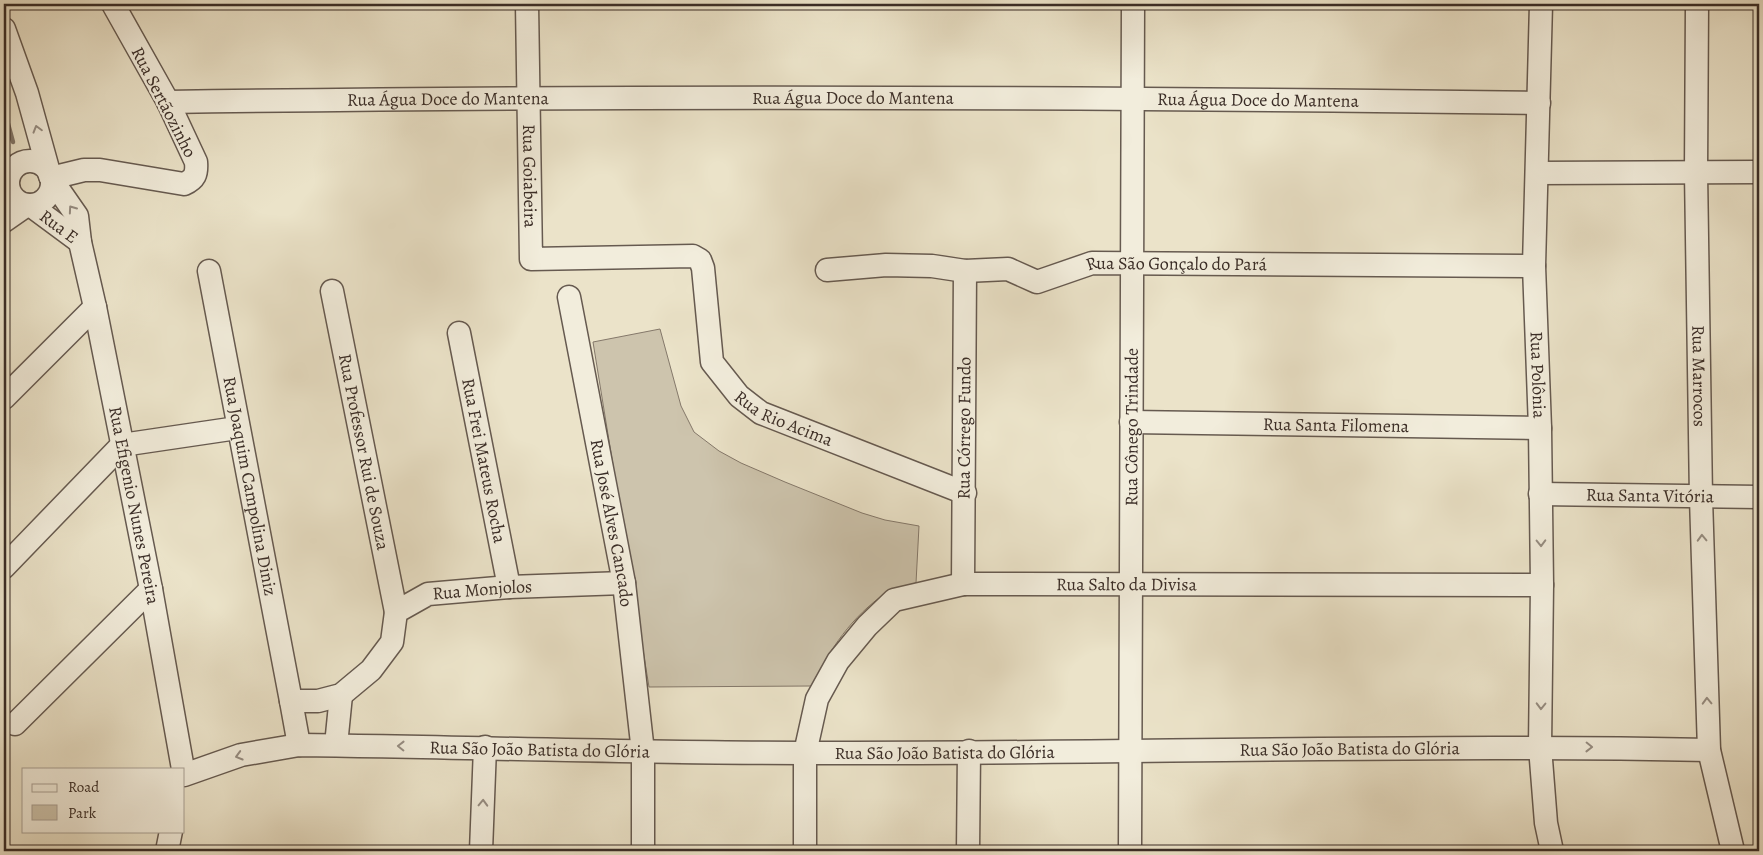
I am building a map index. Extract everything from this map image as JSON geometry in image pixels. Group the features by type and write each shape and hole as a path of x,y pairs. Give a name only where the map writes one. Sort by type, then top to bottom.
{"street":[{"name":"Rua Sertãozinho","path":"51,178 84,170 100,170 184,184 192,180 196,173 196,162 168,102 113,4"},
{"name":"Rua Goiabeira","path":"527,4 532,259 693,256 700,260"},
{"name":"Rua Cônego Trindade","path":"1130,851 1133,4"},
{"name":"Rua Polônia","path":"1541,4 1534,266 1540,428 1542,585 1540,746 1546,823 1552,851"},
{"name":"Rua Marrocos","path":"1698,4 1696,172 1701,498 1709,750 1733,851"},
{"path":"4,29 27,93 51,178 51,188 44,200 14,192"},
{"name":"Rua Água Doce do Mantena","path":"168,102 528,96 1133,98 1539,103"},
{"path":"4,221 14,192 17,166 30,162 42,166 51,178"},
{"path":"1537,173 1759,172"},
{"name":"Rua E","path":"51,178 77,216 80,242"},
{"name":"Rua E","path":"14,192 80,242"},
{"name":"Rua Efigenio Nunes Pereira","path":"80,242 95,307 122,445 183,768"},
{"name":"Rua Rio Acima","path":"700,260 703,268 712,362 739,396 761,413 966,493"},
{"name":"Rua São Gonçalo do Pará","path":"826,270 886,265 932,266 965,271 1008,268 1037,282 1092,263 1534,266"},
{"name":"Rua Joaquim Campolina Diniz","path":"208,271 291,701"},
{"name":"Rua Córrego Fundo","path":"963,584 966,493 965,271"},
{"name":"Rua Professor Rui de Souza","path":"332,291 396,612"},
{"name":"Rua José Alves Cancado","path":"569,296 624,583 643,752 643,851"},
{"path":"4,398 95,307"},
{"name":"Rua Frei Mateus Rocha","path":"459,333 509,588"},
{"name":"Rua Santa Filomena","path":"1131,422 1540,428"},
{"path":"4,567 122,445 237,428"},
{"name":"Rua Santa Vitória","path":"1540,494 1701,498 1759,497"},
{"name":"Rua Monjolos","path":"396,612 428,594 624,583"},
{"name":"Rua Salto da Divisa","path":"805,851 805,754 817,699 838,661 867,626 894,600 963,584 1542,585"},
{"path":"16,724 150,589"},
{"path":"299,745 291,701 318,701 342,695 371,670 392,642 396,612"},
{"path":"336,745 342,695"},
{"name":"Rua São João Batista do Glória","path":"185,775 241,755 299,745 805,754 968,751 1130,752 1540,746 1709,750"},
{"path":"481,851 485,747"},
{"path":"968,751 968,851"},
{"path":"166,851 171,832"}],"green space":[{"path":"660,329 681,406 694,432 719,451 741,463 785,482 862,513 885,520 919,526 916,583 889,591 862,612 834,647 812,686 649,687 593,342"}],"waterway":[{"path":"4,109 13,142"}]}
